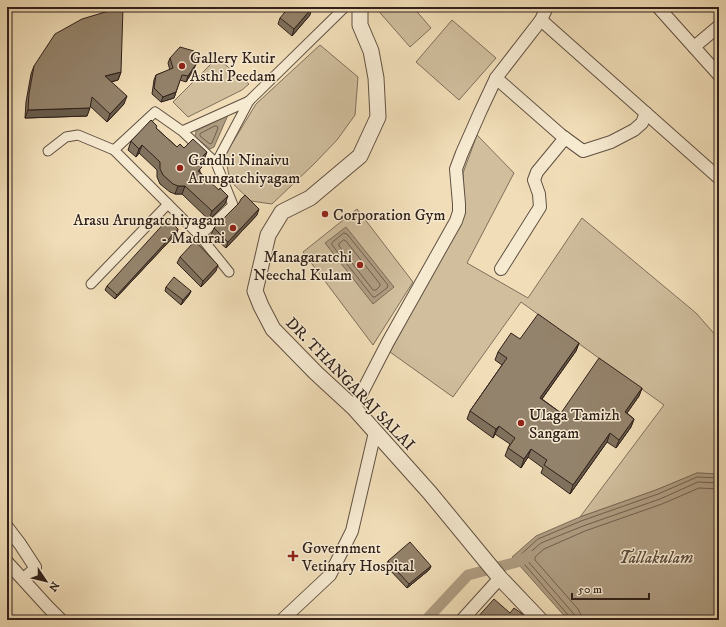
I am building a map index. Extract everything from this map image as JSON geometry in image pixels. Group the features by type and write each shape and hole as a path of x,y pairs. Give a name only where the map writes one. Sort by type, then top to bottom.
{"street":[{"path":"216,163 249,101 345,7"},
{"name":"DR. THANGARAJ SALAI","path":"360,7 360,25 371,51 376,78 378,117 360,156 310,198 282,212 268,235 256,291 261,306 273,329 316,373 354,408 430,493 500,578 540,620"},
{"path":"354,408 388,342 456,222 459,212 456,169 477,117 496,78 541,20 547,7"},
{"path":"658,7 719,75"},
{"path":"541,20 719,178"},
{"path":"694,47 719,26"},
{"path":"496,78 565,138 584,150 611,142 634,130 642,123 646,114"},
{"path":"182,131 249,101"},
{"path":"114,150 155,112 182,131 216,163 233,204 200,236"},
{"path":"48,151 66,137 78,135 114,150 200,236 229,272"},
{"path":"501,269 540,207 539,194 534,180 537,172 565,138"},
{"path":"91,284 168,204"},
{"path":"282,620 330,575 352,531 375,432"},
{"path":"7,527 35,567 34,570 24,579"},
{"path":"7,562 61,620"},
{"path":"462,620 500,578"}],"shaded area":[{"path":"375,7 413,7 431,28 410,47"},
{"path":"452,20 496,58 459,100 416,62"},
{"path":"320,45 358,77 355,115 337,140 272,204 251,201 230,181 225,155 256,104"},
{"path":"217,58 249,84 242,90 188,117 173,102"},
{"path":"477,135 514,173 467,263 528,298 582,218 696,313 719,339 719,474 697,473 656,490 580,517 664,405 521,302 453,397 390,352 465,214 463,173"},
{"path":"357,209 413,282 373,345 303,252"}],"water":[{"path":"228,115 214,147 210,149 195,137 196,131"},
{"name":"Managaratchi Neechal Kulam","path":"346,227 394,287 373,304 325,243"},
{"name":"Tallakulam","path":"697,473 719,474 719,607 711,620 568,620 512,557 536,536 580,517 656,490"}],"building":[{"path":"123,7 121,72 105,76 127,96 110,114 92,97 90,108 28,110 34,66 55,34 82,19"},
{"path":"289,7 312,8 294,29 280,18"},
{"path":"180,47 194,51 196,64 188,76 182,75 176,92 163,97 154,88 156,75 173,68 170,58"},
{"path":"151,120 157,126 156,128 177,147 180,144 184,148 193,139 207,152 197,162 202,167 198,171 228,196 212,211 185,186 173,184 163,175 160,169 160,162 142,145 139,149 131,141"},
{"path":"245,195 259,209 228,242 214,228"},
{"path":"168,219 178,229 117,295 107,286"},
{"path":"195,241 218,265 203,281 180,257"},
{"path":"174,277 191,291 183,300 166,287"},
{"path":"538,314 579,343 540,398 561,413 599,358 642,388 625,412 634,419 619,440 610,433 573,485 544,465 547,460 531,449 524,459 508,448 515,438 499,426 496,429 470,411 507,358 498,352 511,333 520,339"},
{"path":"410,542 431,566 409,584 388,561"},
{"path":"494,599 510,613 514,608 528,618 528,620 475,620"}],"waterway":[{"path":"426,620 468,575 517,562 529,556"}],"place":[{"name":"Gallery Kutir Asthi Peedam","path":"182,66"},
{"name":"Gandhi Ninaivu Arungatchiyagam","path":"180,168"},
{"name":"Corporation Gym","path":"325,214"},
{"name":"Arasu Arungatchiyagam - Madurai","path":"233,228"},
{"name":"Managaratchi Neechal Kulam","path":"360,265"},
{"name":"Ulaga Tamizh Sangam","path":"521,423"},
{"name":"Government Vetinary Hospital","path":"293,556"}]}
